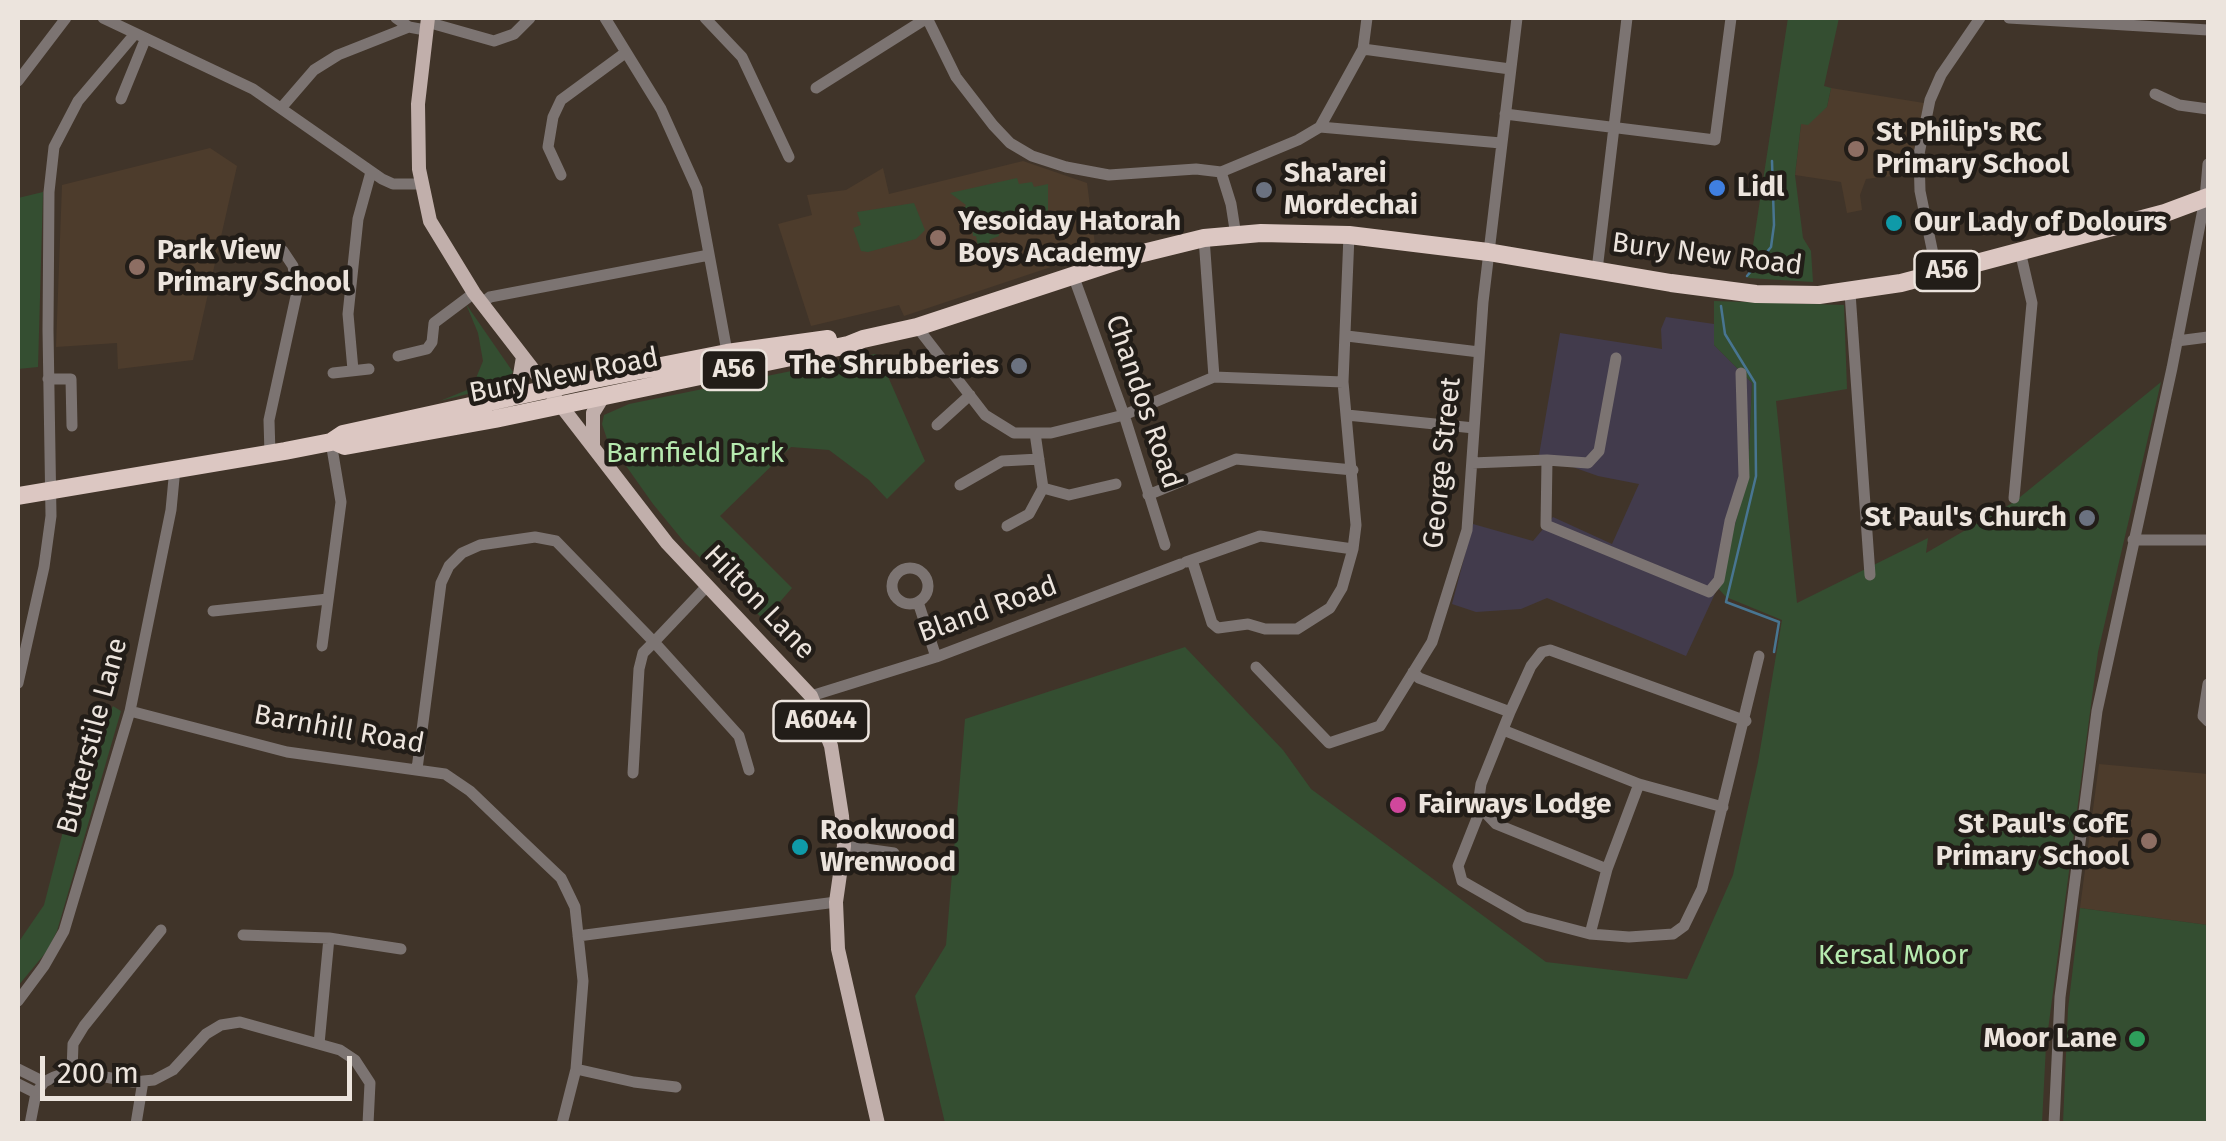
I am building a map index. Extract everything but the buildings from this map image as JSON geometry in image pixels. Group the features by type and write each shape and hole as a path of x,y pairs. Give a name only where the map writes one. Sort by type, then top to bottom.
{"highway":[{"name":"Bury New Road","path":"332,441 344,446 562,404 844,337 863,338 917,327 1139,254 1204,238 1349,235 1488,252 1756,294 1850,293 2166,213 2207,198"},
{"name":"Bury New Road","path":"18,496 270,454 549,388 729,362"}],"main road":[{"name":"A6044","path":"421,25 419,168 430,220 478,298 549,388"},
{"path":"500,402 517,385 523,357"},
{"name":"Hilton Lane","path":"549,388 667,542 811,696 830,746 844,846 836,902 838,949 878,1124"},
{"path":"593,445 593,414 604,395"}],"street":[{"path":"18,81 66,18"},
{"path":"102,18 254,89 393,184 422,184"},
{"path":"396,18 494,41 514,34 530,18"},
{"path":"605,18 661,109 697,189 729,362"},
{"path":"705,18 742,57 789,157"},
{"path":"816,88 927,18 956,77 993,126 1032,156 1110,175 1196,168 1220,172 1320,127 1363,48 1367,18"},
{"name":"George Street","path":"1256,667 1328,743 1380,726 1432,642 1467,530 1488,252 1517,18"},
{"path":"1597,270 1627,18"},
{"path":"1505,114 1715,140 1731,18"},
{"path":"1937,273 1920,191 1919,154 1930,100 1941,75 1980,18"},
{"path":"2009,18 2208,30"},
{"path":"282,106 314,70 338,55 421,25"},
{"path":"120,99 140,38"},
{"path":"18,683 44,567 52,490 49,192 54,147 78,101 140,38"},
{"path":"1363,48 1510,69"},
{"path":"561,175 548,146 552,117 560,100 625,53"},
{"path":"2155,94 2179,105 2208,109"},
{"path":"1320,127 1501,143"},
{"path":"2054,1124 2057,1036 2071,898 2097,711 2207,198 2208,164"},
{"path":"352,370 348,314 358,219 371,172"},
{"path":"1220,172 1236,236"},
{"path":"1349,235 1343,382 1352,470 1353,549"},
{"path":"1204,238 1214,377"},
{"path":"270,454 269,420 301,299 291,252 275,246"},
{"path":"2014,498 2032,303 2020,251"},
{"path":"398,356 427,350 434,323 478,298 709,255"},
{"name":"Chandos Road","path":"1073,276 1124,416 1166,549 1182,564 1215,626 1248,624 1286,631 1306,625 1330,608 1342,588 1353,549"},
{"path":"1850,293 1870,576"},
{"path":"917,327 985,414 1014,433 1051,433 1124,416 1214,377 1343,382"},
{"path":"1347,336 1479,352"},
{"path":"2177,341 2208,337"},
{"path":"1472,464 1588,462 1596,457 1616,358"},
{"path":"333,373 369,368"},
{"path":"1547,460 1546,525 1704,592 1713,590 1744,477 1741,373"},
{"path":"48,379 71,379 72,426"},
{"path":"937,425 970,395"},
{"path":"1348,416 1474,428"},
{"path":"1006,526 1029,514 1043,488 1035,433"},
{"path":"322,646 341,502 332,441"},
{"path":"960,485 1002,461 1039,459"},
{"path":"1148,495 1236,459 1352,470"},
{"name":"Butterstile Lane","path":"18,1001 64,931 130,710 171,510 175,468"},
{"path":"1043,488 1068,494 1116,484"},
{"name":"Bland Road","path":"811,696 936,657 1260,536 1353,549"},
{"path":"416,769 442,583 449,566 462,553 480,545 536,538 556,541 654,642 739,736 748,770"},
{"path":"2133,540 2208,540"},
{"path":"633,773 639,669 644,654 707,586"},
{"path":"213,611 328,599"},
{"path":"918,602 936,657"},
{"path":"1607,868 1496,824 1478,805 1481,784 1510,712 1531,666 1542,652 1550,650 1746,721"},
{"path":"1481,808 1458,866 1462,881 1525,916 1590,934 1673,934 1684,926 1702,889 1759,656"},
{"path":"1413,672 1419,678 1510,712"},
{"path":"2208,684 2203,716 2208,721"},
{"name":"Barnhill Road","path":"130,710 287,752 416,769 454,778 561,878 574,906 583,981 576,1069 562,1124"},
{"path":"1503,730 1639,784 1724,807"},
{"path":"1590,934 1607,868 1639,784"},
{"path":"844,846 894,853"},
{"path":"578,936 836,902"},
{"path":"72,1071 74,1044 84,1026 160,930"},
{"path":"243,935 330,938 401,949"},
{"path":"320,1044 330,938"},
{"path":"18,1084 40,1088 72,1071 144,1081 173,1070 206,1034 221,1025 240,1022 340,1050 355,1060 370,1083 368,1124"},
{"path":"18,1069 40,1088"},
{"path":"576,1069 676,1087"},
{"path":"136,1124 144,1081"},
{"path":"30,1124 40,1088"}],"shaded area":[{"name":"St Philip's RC Primary School","path":"1831,88 1924,103 1909,174 1866,179 1860,195 1862,210 1847,213 1841,182 1795,175 1801,124 1827,107"},
{"name":"Park View Primary School","path":"210,148 237,166 193,360 118,369 117,343 56,347 62,185"},
{"name":"Yesoiday Hatorah Boys Academy","path":"1023,161 1087,183 1096,252 904,316 899,305 811,326 778,224 812,215 807,195 846,190 883,168 889,194"},
{"path":"1666,317 1714,324 1714,345 1752,383 1748,476 1719,585 1686,656 1547,598 1521,609 1476,612 1452,604 1473,524 1533,541 1553,517 1612,544 1639,484 1598,476 1539,455 1560,333 1662,349 1661,329"},
{"name":"St Paul's CofE Primary School","path":"2099,764 2208,774 2208,925 2080,908"}],"green space":[{"path":"1788,18 1839,18 1824,86 1831,88 1827,107 1808,125 1801,124 1795,175 1803,238 1811,251 1813,282 1748,278"},
{"path":"1017,178 1019,184 1032,182 1034,187 1048,184 1048,215 1018,220 1018,224 998,229 999,236 989,240 992,254 980,257 966,205 950,193"},
{"path":"43,192 38,367 18,369 18,198"},
{"path":"914,203 925,230 916,239 861,251 853,228 861,225 857,212"},
{"name":"Kersal Moor","path":"1714,301 1844,305 1847,389 1776,401 1797,603 1928,538 1926,553 2014,502 2161,382 2098,652 2046,1045 2042,1123 945,1123 915,996 946,945 965,719 1185,647 1283,750 1311,789 1546,962 1687,979 1733,875 1758,762 1782,620 1726,597 1718,588 1748,476 1752,383 1714,345"},
{"path":"466,304 513,372 503,385 440,401 467,390 483,361 478,333"},
{"name":"Barnfield Park","path":"875,354 925,461 887,499 829,450 791,447 720,516 792,588 764,620 685,543 653,504 607,439 602,424 604,415 629,404"},
{"path":"113,706 121,711 57,931 47,951 18,986 18,943 44,905 77,777"},
{"name":"Moor Lane","path":"2080,908 2208,925 2208,1123 2063,1123 2068,1009"}],"waterway":[{"path":"1747,276 1771,247 1772,161"},
{"path":"1721,306 1725,334 1755,383 1756,476 1726,602 1779,622 1774,652"}],"place":[{"name":"St Philip's RC Primary School","path":"1856,149"},
{"name":"Lidl","path":"1717,188"},
{"name":"Sha'arei Mordechai","path":"1264,190"},
{"name":"Our Lady of Dolours","path":"1894,223"},
{"name":"Yesoiday Hatorah Boys Academy","path":"938,238"},
{"name":"Park View Primary School","path":"137,267"},
{"name":"The Shrubberies","path":"1019,366"},
{"name":"St Paul's Church","path":"2087,518"},
{"name":"Fairways Lodge","path":"1398,805"},
{"name":"St Paul's CofE Primary School","path":"2149,841"},
{"name":"Rookwood Wrenwood","path":"800,847"},
{"name":"Moor Lane","path":"2137,1039"}]}
